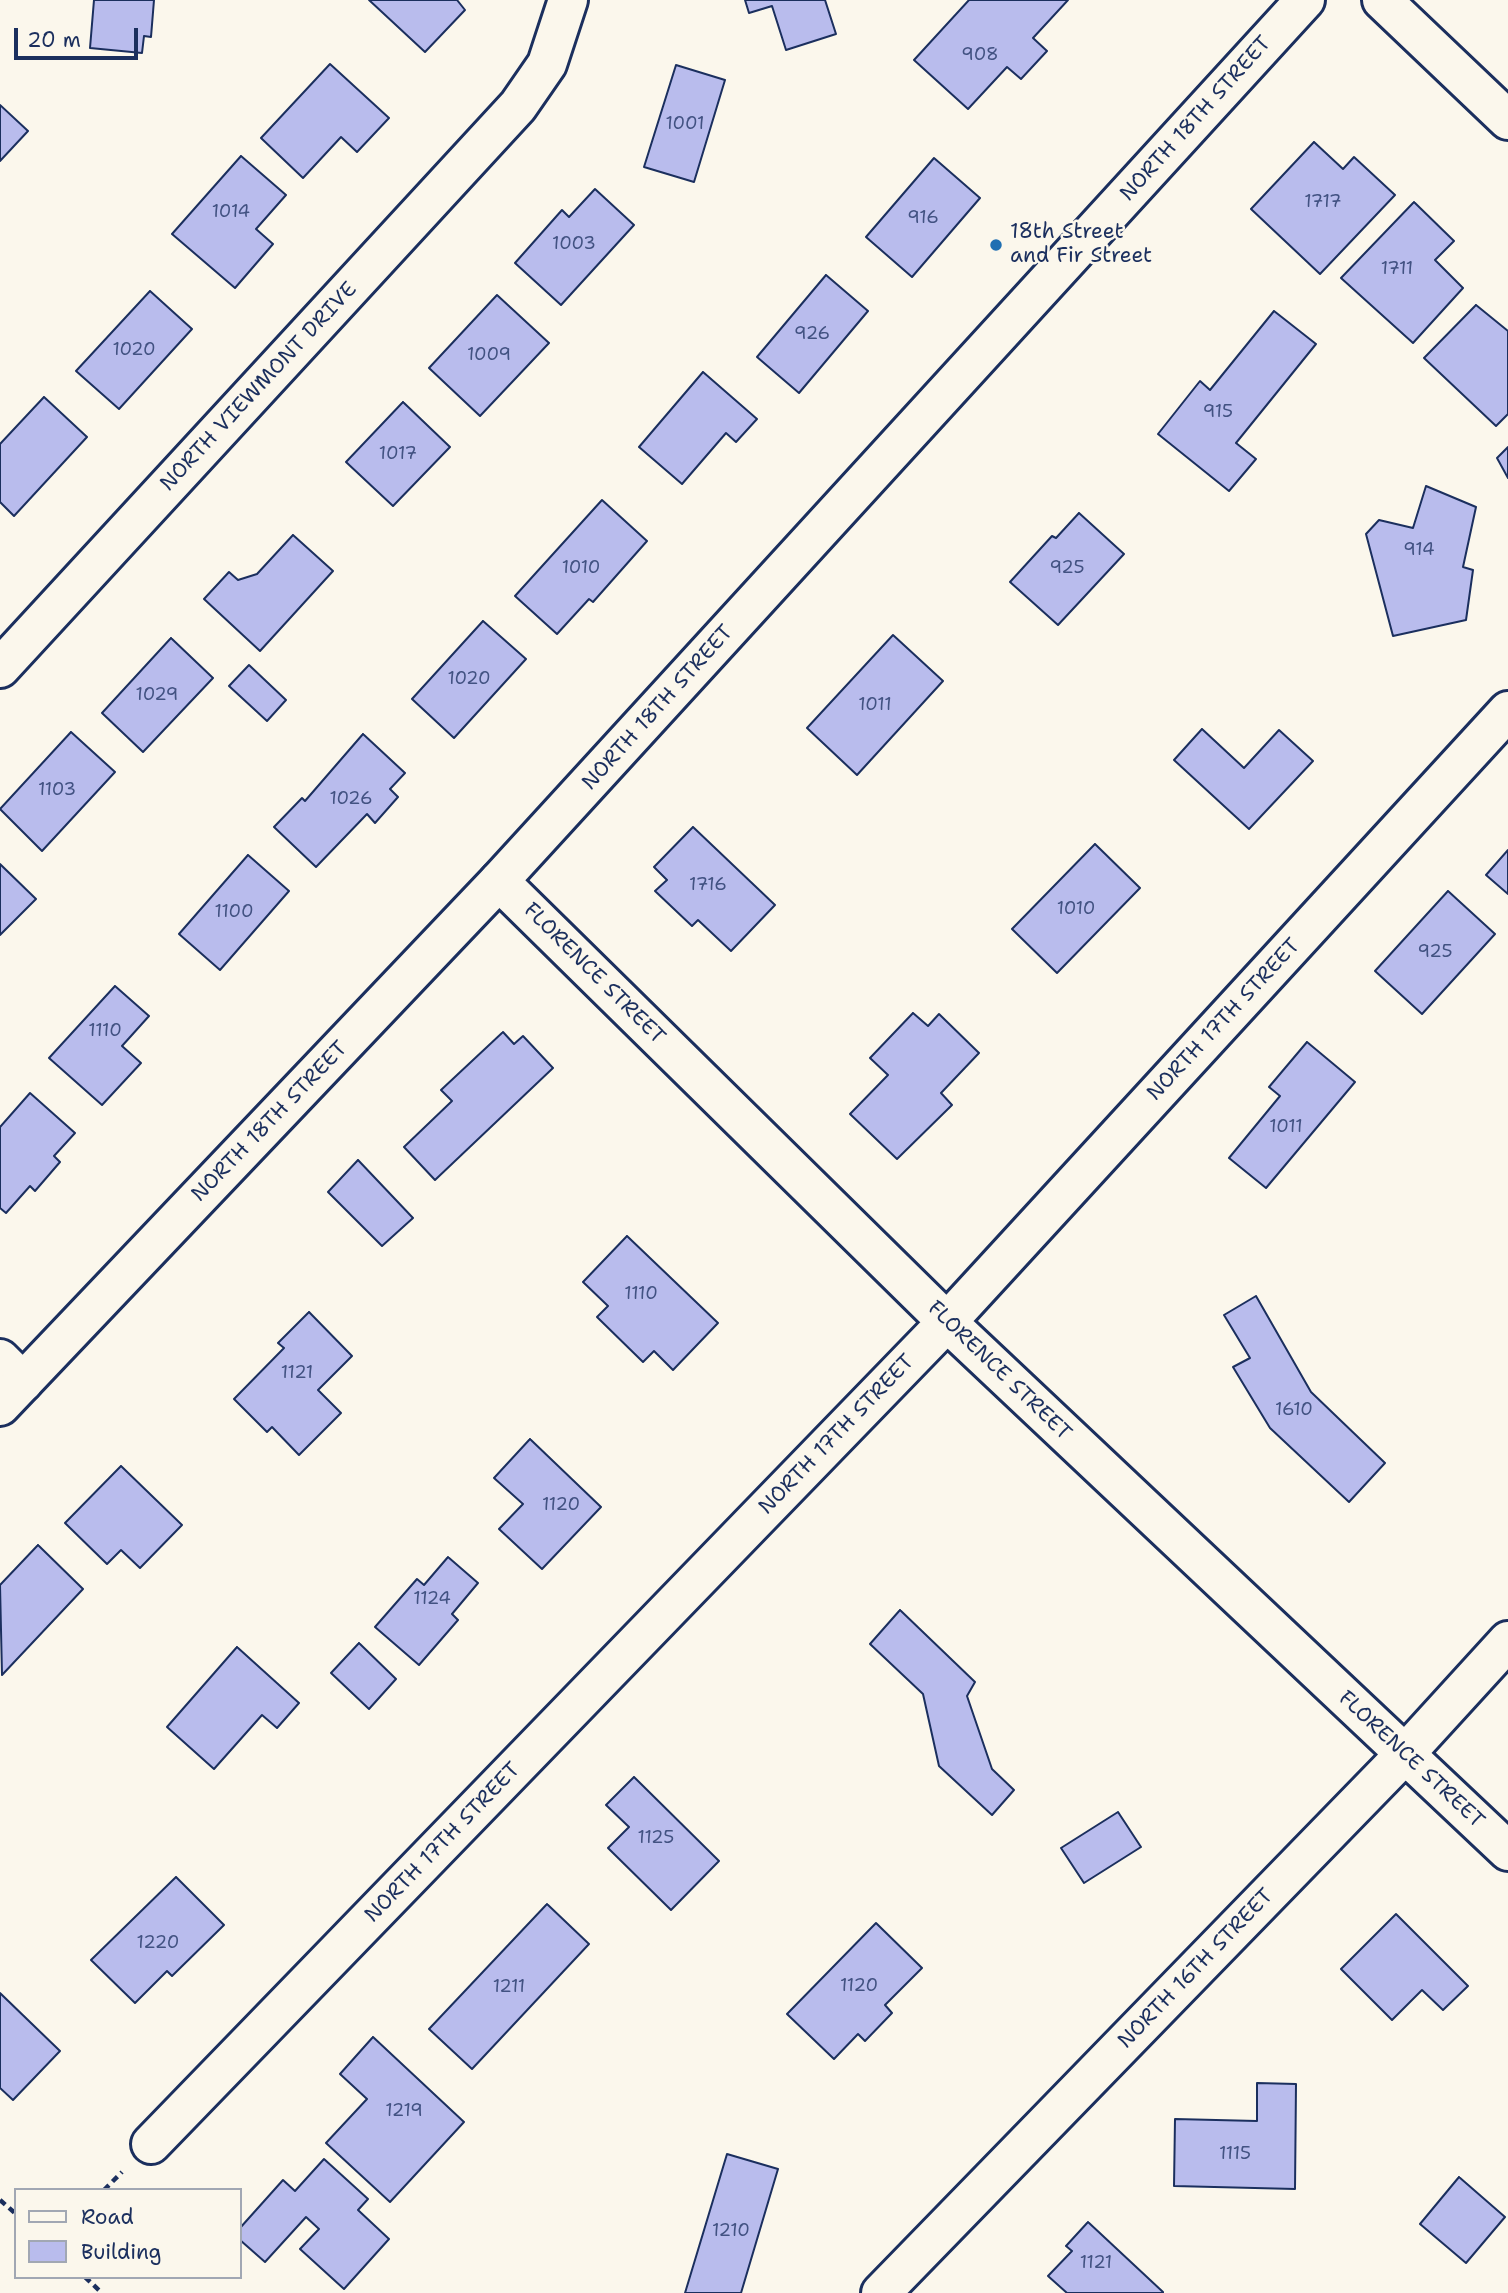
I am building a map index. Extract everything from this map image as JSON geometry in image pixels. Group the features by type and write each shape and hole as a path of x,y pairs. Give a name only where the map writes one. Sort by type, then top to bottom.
{"street":[{"name":"NORTH VIEWMONT DRIVE","path":"0,668 518,106 547,64 568,0"},
{"name":"NORTH 18TH STREET","path":"8,1382 499,881 1305,0"},
{"path":"1381,0 1508,120"},
{"name":"NORTH 17TH STREET","path":"151,2144 947,1322 1508,711"},
{"name":"FLORENCE STREET","path":"499,881 947,1322 1508,1851"},
{"name":"NORTH 16TH STREET","path":"881,2293 1404,1755 1508,1641"}],"path":[{"path":"0,2200 14,2212"},
{"path":"87,2279 102,2293"}],"building":[{"path":"94,0 154,0 151,37 144,36 142,53 90,48"},
{"path":"369,0 457,0 465,10 425,52"},
{"path":"745,0 825,0 836,34 786,50 772,6 749,13"},
{"path":"969,0 1068,0 1033,38 1047,51 1021,79 1007,67 968,109 914,60"},
{"path":"330,64 389,118 357,152 341,137 303,178 261,138"},
{"path":"676,65 725,80 694,182 644,167"},
{"path":"0,105 28,131 0,161"},
{"path":"1314,142 1343,169 1354,157 1395,195 1320,274 1251,209"},
{"path":"241,156 286,195 256,229 273,244 235,288 172,234"},
{"path":"934,158 980,198 912,277 866,237"},
{"path":"595,189 634,225 561,305 515,263 562,210 569,217"},
{"path":"1414,202 1454,241 1435,260 1463,288 1413,343 1341,278"},
{"path":"826,275 868,311 799,393 757,357"},
{"path":"150,291 192,329 119,409 76,371"},
{"path":"497,295 549,343 480,416 429,368"},
{"path":"1476,305 1508,331 1508,414 1496,426 1424,358"},
{"path":"1274,311 1316,344 1236,443 1256,459 1229,491 1158,434 1200,381 1210,390"},
{"path":"703,372 757,419 736,442 726,433 682,484 639,447"},
{"path":"44,397 87,437 14,516 0,502 0,444"},
{"path":"403,402 450,447 393,506 346,462"},
{"path":"1508,447 1508,478 1497,458"},
{"path":"1426,486 1476,507 1463,567 1473,570 1466,620 1393,636 1366,534 1379,520 1413,528"},
{"path":"602,500 647,541 593,602 589,599 557,634 515,596"},
{"path":"1079,513 1124,554 1058,625 1010,582 1052,536 1056,538"},
{"path":"293,535 333,571 260,651 204,599 229,572 238,580 257,574"},
{"path":"483,621 526,659 454,738 412,699"},
{"path":"893,635 943,681 857,775 807,728"},
{"path":"171,638 213,678 143,752 102,713"},
{"path":"249,665 286,700 267,721 229,686"},
{"path":"1202,729 1244,768 1279,730 1313,761 1249,829 1174,760"},
{"path":"71,732 115,772 42,851 0,809"},
{"path":"363,734 405,773 390,789 398,797 375,823 367,814 316,867 274,827 302,798 305,801"},
{"path":"693,827 775,905 731,951 698,920 692,926 655,891 667,880 654,867"},
{"path":"1095,844 1140,888 1057,973 1012,929"},
{"path":"1508,850 1508,894 1486,875"},
{"path":"248,855 289,891 220,970 179,934"},
{"path":"0,864 36,899 0,935"},
{"path":"1448,891 1495,934 1422,1014 1375,971"},
{"path":"115,986 149,1016 122,1046 141,1063 102,1105 49,1058"},
{"path":"913,1013 928,1026 939,1014 979,1053 941,1093 952,1105 897,1159 850,1114 888,1075 870,1058"},
{"path":"503,1032 514,1044 523,1036 553,1068 435,1180 404,1147 452,1101 441,1090"},
{"path":"1307,1042 1355,1082 1266,1188 1229,1158 1280,1096 1269,1087"},
{"path":"30,1093 75,1133 54,1156 60,1162 35,1191 30,1186 6,1213 0,1208 0,1127"},
{"path":"358,1160 413,1218 382,1246 328,1192"},
{"path":"627,1236 718,1323 673,1370 654,1351 643,1362 597,1317 608,1306 583,1282"},
{"path":"1256,1296 1311,1392 1385,1463 1349,1502 1270,1428 1233,1367 1250,1358 1224,1315"},
{"path":"309,1312 352,1356 318,1390 341,1413 299,1455 272,1427 267,1432 234,1399 284,1348 278,1343"},
{"path":"530,1439 601,1507 542,1569 499,1529 523,1504 494,1478"},
{"path":"121,1466 182,1525 140,1568 121,1550 107,1564 65,1523"},
{"path":"38,1545 83,1589 2,1675 0,1585"},
{"path":"448,1557 478,1583 452,1614 458,1620 419,1665 375,1627 417,1579 424,1585"},
{"path":"900,1610 975,1682 967,1696 992,1769 1014,1790 992,1815 939,1766 923,1694 870,1644"},
{"path":"359,1643 396,1679 369,1709 331,1673"},
{"path":"237,1647 299,1703 277,1728 262,1715 214,1769 167,1727"},
{"path":"634,1777 719,1861 671,1910 608,1848 629,1827 606,1805"},
{"path":"1118,1812 1141,1847 1084,1883 1061,1848"},
{"path":"176,1877 224,1925 172,1976 167,1971 135,2003 91,1960"},
{"path":"547,1904 589,1944 472,2069 429,2029"},
{"path":"1396,1914 1468,1986 1443,2010 1422,1990 1392,2020 1341,1969"},
{"path":"876,1923 922,1968 885,2005 892,2013 865,2041 858,2034 834,2059 787,2014"},
{"path":"0,1993 60,2051 13,2100 0,2088"},
{"path":"373,2037 464,2122 390,2202 326,2143 367,2099 340,2074"},
{"path":"1257,2083 1296,2084 1295,2189 1174,2186 1175,2119 1257,2121"},
{"path":"727,2154 778,2169 741,2293 685,2293"},
{"path":"324,2159 368,2199 358,2210 389,2239 344,2289 300,2249 319,2229 306,2217 265,2262 242,2242 242,2226 283,2180 295,2191"},
{"path":"1459,2177 1505,2217 1466,2263 1420,2224"},
{"path":"1088,2222 1163,2293 1067,2293 1048,2276 1072,2251 1066,2246"}],"place":[{"name":"18th Street and Fir Street","path":"996,245"}]}
